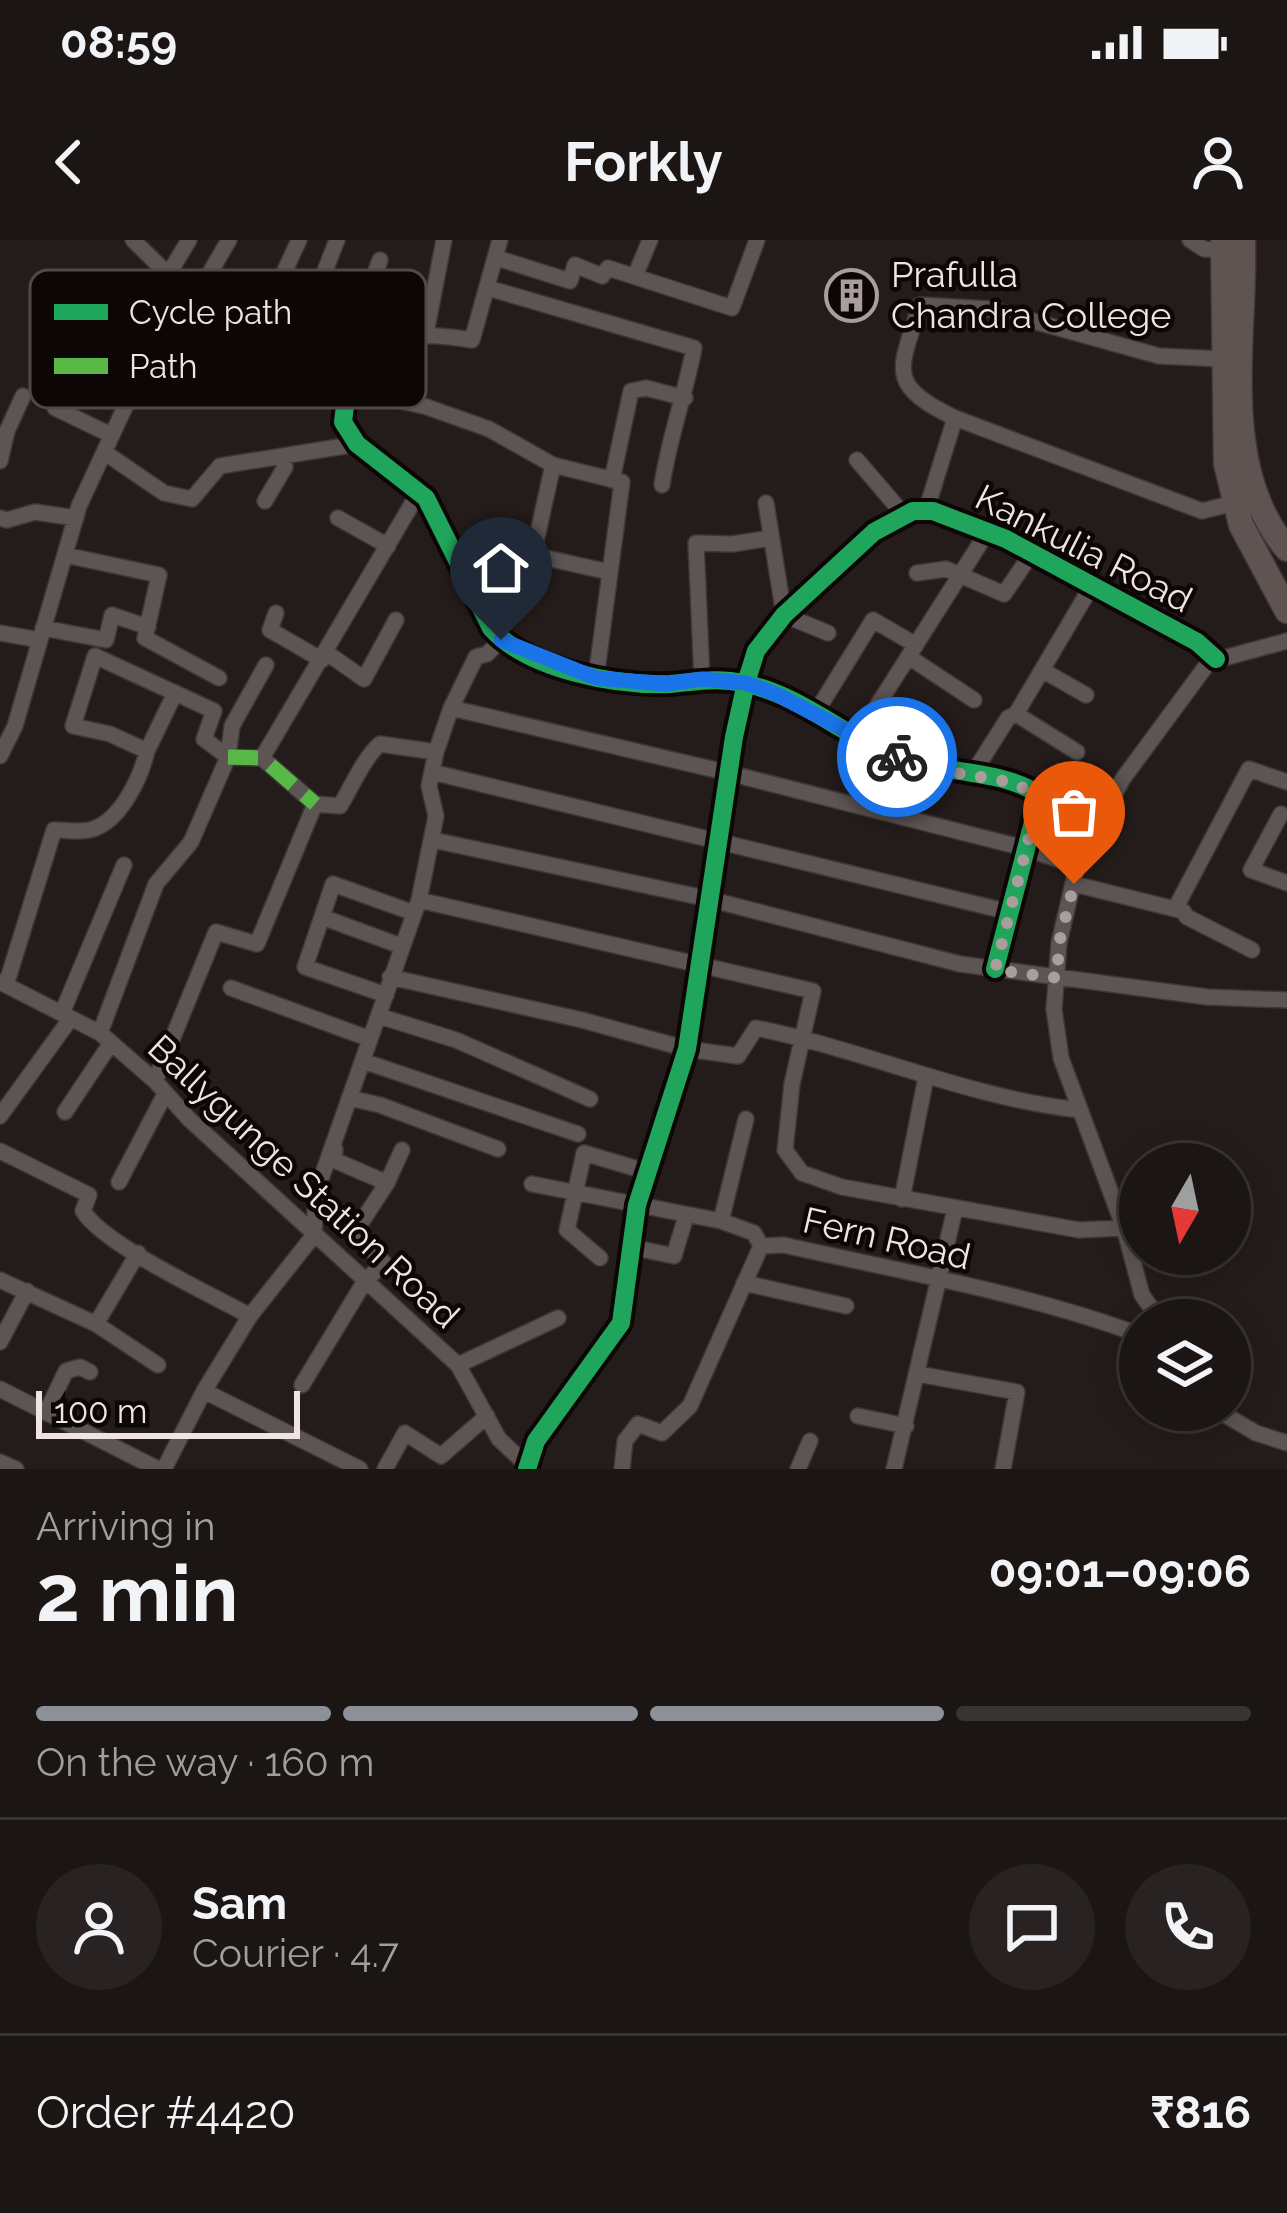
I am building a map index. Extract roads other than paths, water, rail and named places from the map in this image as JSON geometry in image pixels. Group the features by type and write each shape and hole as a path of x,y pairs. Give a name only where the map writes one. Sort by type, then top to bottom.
{"main road":[{"path":"1230,243 1223,359 1226,464 1246,501 1287,549"},
{"path":"1230,243 1252,549 1287,611"}],"street":[{"path":"133,240 163,270"},
{"path":"171,270 189,240"},
{"path":"212,270 229,240"},
{"path":"285,270 298,240"},
{"path":"326,270 338,240"},
{"path":"444,240 426,333 472,340 500,240"},
{"path":"635,276 650,240"},
{"path":"496,258 570,281 575,265 602,276 608,268 732,308 757,240"},
{"path":"1190,240 1204,249 1230,243"},
{"path":"377,270 380,260"},
{"path":"488,288 694,348 662,485"},
{"path":"1223,359 1159,356 990,309 920,305 901,362 906,384 918,400 956,418 1202,511 1246,501"},
{"path":"612,480 631,391 646,388 685,398"},
{"path":"0,461 23,396"},
{"path":"426,407 489,429 554,466 622,482 596,678"},
{"path":"55,408 111,435"},
{"path":"0,756 15,726 76,518 125,408"},
{"path":"344,408 343,422 357,444 419,492 441,524 490,628 501,640 596,678 666,684 702,679 746,683 897,757 1010,782 1040,795 995,970"},
{"path":"926,511 956,418"},
{"path":"104,452 164,493 192,499 220,466 357,444"},
{"path":"265,501 285,467 283,456"},
{"path":"857,460 905,516"},
{"path":"533,555 554,466"},
{"path":"262,758 419,492"},
{"path":"766,503 784,614 828,633"},
{"name":"Kankulia Road","path":"529,1468 536,1441 621,1322 637,1205 687,1049 746,683 756,651 784,614 874,532 926,511 988,531 1197,642 1216,659"},
{"path":"0,518 35,512 76,518"},
{"path":"338,518 388,546"},
{"path":"858,736 988,531"},
{"path":"702,679 696,543 772,538"},
{"path":"917,573 932,568 961,574 1004,594 1032,554"},
{"path":"65,555 159,574 145,638 219,678"},
{"path":"471,585 533,555 609,572"},
{"path":"972,775 1016,714 1091,587"},
{"path":"276,613 270,630 364,680 396,620"},
{"path":"0,633 106,640 112,615 148,627"},
{"path":"815,713 873,620 974,700"},
{"path":"0,1389 161,1469 250,1316 314,1235 316,1193 417,906 436,816 429,786 436,752 476,657 487,654 501,640"},
{"path":"1119,1215 1061,1058 1054,1009 1059,943 1077,866 1122,780 1209,662 1287,641"},
{"path":"147,751 110,734 73,726 95,656 214,711 204,739 228,757 262,758 315,803 340,806 370,752 380,744 436,752"},
{"path":"65,1112 105,1038 156,884 191,842 228,757 232,726 266,665"},
{"path":"1042,670 1086,695"},
{"path":"3,984 54,830 89,831 106,822 141,777 147,751 175,693"},
{"path":"451,708 729,773 1024,848 1077,866"},
{"path":"1016,714 1077,752"},
{"path":"1174,909 1250,769 1287,782"},
{"path":"432,772 1010,911"},
{"path":"119,1182 160,1088 216,932 257,944 315,803"},
{"path":"1281,814 1251,870 1287,883"},
{"path":"433,840 709,899 960,964 1207,997 1287,1000"},
{"path":"0,1116 67,1016 124,866"},
{"path":"386,995 304,968 333,884 813,991 792,1084 785,1150 802,1173 842,1187 1079,1230 1119,1228"},
{"path":"1074,884 1174,909 1252,950"},
{"path":"322,917 401,946"},
{"path":"391,976 687,1049 738,1056 756,1028 1020,1102 1080,1110"},
{"name":"Ballygunge Station Road","path":"3,984 105,1038 160,1088 458,1365 499,1439 529,1468"},
{"path":"231,988 370,1039"},
{"path":"379,1016 456,1040 590,1099"},
{"path":"363,1061 578,1134"},
{"path":"902,1199 926,1077"},
{"path":"350,1098 498,1149"},
{"path":"721,1221 746,1119"},
{"path":"333,1145 334,1160 387,1183"},
{"path":"302,1385 365,1281 384,1262 355,1232 402,1150"},
{"path":"0,1151 89,1195 82,1211 86,1218 250,1316"},
{"path":"600,1258 567,1229 584,1153 648,1172"},
{"path":"532,1184 721,1221 754,1233 760,1246"},
{"path":"894,1469 955,1208"},
{"path":"631,1247 674,1256 686,1216"},
{"name":"Fern Road","path":"622,1469 626,1441 638,1424 662,1433 682,1418 707,1372 760,1246 784,1245 940,1280 1083,1314 1119,1327"},
{"path":"96,1324 138,1252"},
{"path":"0,1280 96,1324 158,1365"},
{"path":"744,1283 846,1306"},
{"path":"0,1342 27,1292"},
{"path":"458,1365 558,1318"},
{"path":"46,1413 65,1371 80,1367 90,1372"},
{"path":"918,1374 1017,1392 1003,1469"},
{"path":"204,1391 360,1469"},
{"path":"385,1469 405,1433 441,1456 487,1416"},
{"path":"858,1416 906,1426"},
{"path":"1251,1430 1287,1444"},
{"path":"798,1469 810,1441"},
{"path":"0,1462 16,1469"}],"place":[{"name":"Prafulla Chandra College","path":"852,295"}]}
